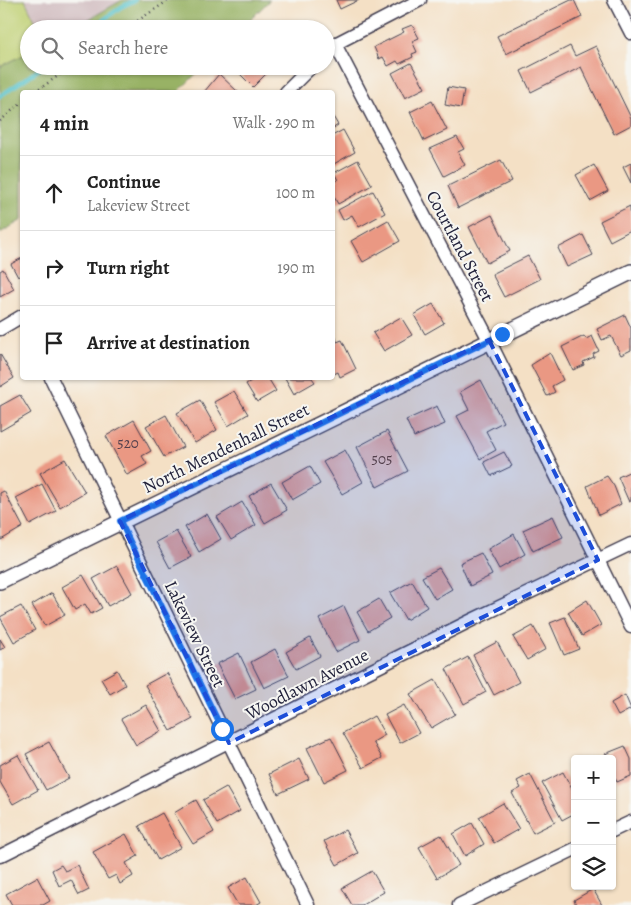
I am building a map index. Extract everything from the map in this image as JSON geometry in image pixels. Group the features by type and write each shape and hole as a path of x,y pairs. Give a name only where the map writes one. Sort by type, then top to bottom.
{"street":[{"path":"335,45 420,0"},
{"path":"614,0 631,33"},
{"name":"Courtland Street","path":"335,57 489,340 631,627"},
{"path":"288,90 303,75"},
{"name":"North Mendenhall Street","path":"0,581 631,272"},
{"path":"0,329 20,318"},
{"name":"Lakeview Street","path":"52,380 308,905"},
{"name":"Woodlawn Avenue","path":"0,856 631,544"},
{"path":"616,829 631,822"},
{"path":"459,905 571,851"}],"path":[{"path":"138,20 168,0"},
{"path":"38,90 59,75"},
{"path":"0,121 20,104"}],"highlighted area":[{"path":"489,340 598,560 229,743 120,521"}],"shaded area":[{"path":"25,0 122,0 88,20 35,20"}],"green space":[{"path":"0,0 25,0 35,20 20,20 20,57 0,67"},
{"path":"122,0 270,0 250,20 88,20"},
{"path":"20,57 20,75 195,75 180,90 20,90 20,221 0,233 0,67"}],"building":[{"path":"336,0 359,0 340,9"},
{"path":"574,0 582,17 506,54 497,36"},
{"path":"412,25 419,38 412,41 417,52 412,54 413,57 399,64 397,61 388,66 383,57 379,59 374,47 404,32 402,29"},
{"path":"570,46 575,56 596,46 631,118 631,125 614,134 581,67 531,92 521,71"},
{"path":"411,63 425,88 405,98 392,73"},
{"path":"220,75 236,90 206,90"},
{"path":"241,75 265,75 253,87"},
{"path":"448,87 464,90 461,108 445,105"},
{"path":"432,101 447,130 424,141 410,112"},
{"path":"343,130 355,152 335,163 335,134"},
{"path":"457,137 464,149 458,152 465,165 444,176 430,149"},
{"path":"358,160 372,185 338,204 335,198 335,182 338,180 335,172"},
{"path":"501,160 512,181 458,208 448,186"},
{"path":"631,163 631,183 623,167"},
{"path":"594,165 608,191 590,201 576,175"},
{"path":"373,191 385,213 359,227 352,215 343,220 338,210"},
{"path":"630,206 631,230 610,241 600,221"},
{"path":"492,215 510,251 487,263 469,227"},
{"path":"388,220 400,241 363,262 351,241"},
{"path":"583,235 593,255 567,267 558,248"},
{"path":"528,256 540,279 504,297 492,274"},
{"path":"20,259 20,276 18,277 11,264"},
{"path":"3,269 14,289 0,297 0,271"},
{"path":"433,304 444,323 425,334 414,315"},
{"path":"625,315 631,328 631,350 621,355 611,336 602,340 597,329"},
{"path":"401,317 412,335 384,351 373,333"},
{"path":"335,335 337,342 342,340 356,369 340,377 338,372 335,374"},
{"path":"584,336 586,339 592,336 599,351 593,354 594,357 583,362 584,365 573,370 562,347"},
{"path":"550,353 563,380 552,386 555,392 547,396 531,365"},
{"path":"0,354 14,378 0,387"},
{"path":"253,380 269,380 276,391 257,402 246,384"},
{"path":"286,380 314,380 315,382 294,394"},
{"path":"481,380 503,422 486,431 496,450 480,459 457,416 469,410 460,392"},
{"path":"234,391 248,414 228,426 214,402"},
{"path":"20,395 31,413 0,431 0,406"},
{"path":"200,400 217,430 195,443 177,413"},
{"path":"437,406 445,424 414,437 406,420"},
{"path":"166,415 183,447 164,457 146,426"},
{"path":"134,420 151,451 142,456 147,464 127,475 106,436"},
{"path":"387,431 408,471 377,487 357,447"},
{"path":"345,450 363,482 342,494 323,462"},
{"path":"504,452 512,466 491,476 484,462"},
{"path":"65,459 85,492 60,507 40,473"},
{"path":"310,466 320,484 292,500 282,482"},
{"path":"631,471 631,501 629,502 618,477"},
{"path":"607,476 614,486 621,504 599,515 587,486"},
{"path":"271,483 287,510 265,523 249,496"},
{"path":"42,484 56,511 30,525 16,498"},
{"path":"4,491 23,527 1,540 0,493"},
{"path":"242,502 256,525 231,540 217,517"},
{"path":"207,514 221,539 199,552 185,527"},
{"path":"553,516 563,537 533,551 523,530"},
{"path":"176,531 191,557 170,568 156,542"},
{"path":"514,534 525,554 499,569 488,549"},
{"path":"481,553 492,575 470,586 460,563"},
{"path":"117,566 132,593 108,606 93,579"},
{"path":"439,568 452,589 435,599 422,577"},
{"path":"83,575 102,608 91,614 85,604 75,610 62,587"},
{"path":"412,581 427,607 406,620 390,593"},
{"path":"52,593 65,615 45,626 32,605"},
{"path":"379,599 390,618 368,631 357,612"},
{"path":"587,600 601,625 582,636 568,612"},
{"path":"21,606 35,630 14,642 0,617"},
{"path":"344,606 360,640 336,652 319,619"},
{"path":"565,617 579,649 564,655 550,623"},
{"path":"533,626 546,649 527,660 513,637"},
{"path":"310,638 320,656 296,669 286,652"},
{"path":"0,639 5,647 0,650"},
{"path":"497,642 519,682 494,695 473,655"},
{"path":"275,649 289,676 264,688 251,662"},
{"path":"239,653 256,689 235,699 217,664"},
{"path":"468,657 486,692 464,704 446,669"},
{"path":"117,670 125,685 110,694 101,679"},
{"path":"167,673 193,719 171,731 145,685"},
{"path":"435,680 455,714 431,728 410,694"},
{"path":"625,695 631,709 618,716 611,703"},
{"path":"146,705 161,731 136,745 121,719"},
{"path":"404,705 419,733 400,743 385,715"},
{"path":"374,716 385,735 373,742 382,758 363,768 343,733"},
{"path":"331,737 348,770 324,782 307,748"},
{"path":"49,742 69,778 46,790 26,754"},
{"path":"625,746 631,759 631,776 617,782 616,755 605,754"},
{"path":"18,755 38,790 13,804 0,782 0,765"},
{"path":"299,759 309,779 278,794 269,774"},
{"path":"563,772 571,787 571,815 562,820 542,783"},
{"path":"530,774 555,822 533,833 512,793 521,788 517,781"},
{"path":"226,787 240,811 217,824 203,800"},
{"path":"196,800 214,832 193,844 174,813"},
{"path":"503,803 519,829 494,843 479,817"},
{"path":"162,813 181,847 158,860 139,826"},
{"path":"472,823 484,844 465,856 453,834"},
{"path":"345,830 358,853 337,865 324,841"},
{"path":"126,834 138,856 126,863 133,876 120,884 116,875 108,879 93,852"},
{"path":"441,835 459,865 437,878 419,847"},
{"path":"61,865 65,871 77,865 89,890 79,895 71,880 59,886 52,870"},
{"path":"372,871 384,892 362,905 352,905 342,888"},
{"path":"37,877 50,901 43,905 12,905 6,894"},
{"path":"247,877 261,902 256,905 238,905 228,888"},
{"path":"594,890 602,905 576,905 574,900"}],"waterway":[{"path":"103,20 121,7 135,0"},
{"path":"0,96 31,75"}],"route":[{"path":"222,729 120,521 502,334"}]}
